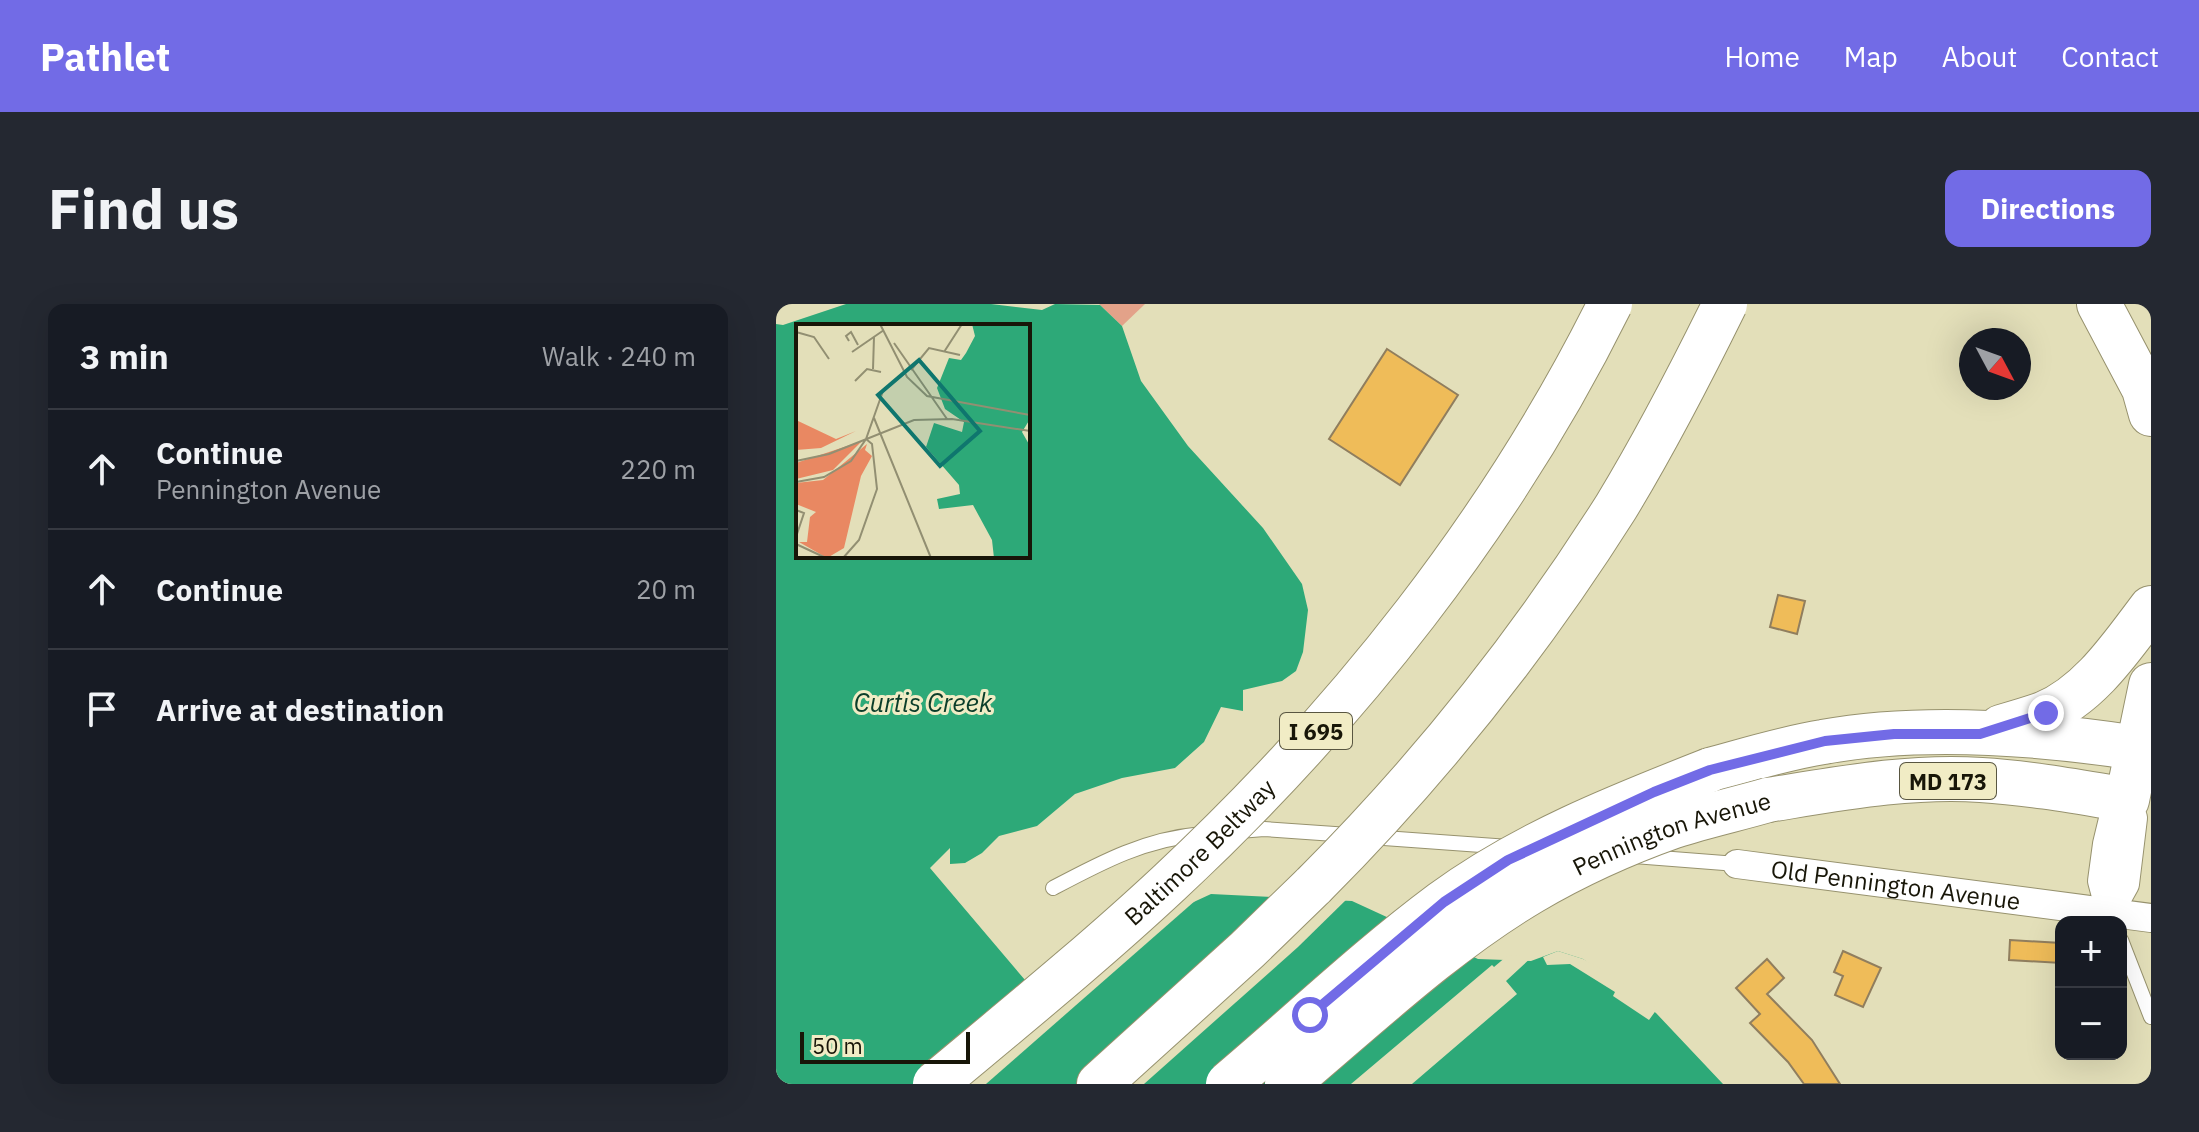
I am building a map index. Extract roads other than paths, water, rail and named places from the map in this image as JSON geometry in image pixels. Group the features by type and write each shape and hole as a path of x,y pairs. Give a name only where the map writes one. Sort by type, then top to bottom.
{"main road":[{"name":"Baltimore Beltway","path":"935,1084 1170,882 1288,763 1373,667 1454,561 1527,453 1610,304"},
{"path":"1099,1084 1247,950 1371,829 1461,722 1538,622 1616,506 1683,389 1725,304"},
{"path":"2099,304 2144,389 2151,414"},
{"path":"1980,734 2046,713 2072,696 2099,673 2151,608"},
{"path":"2126,804 2151,685"},
{"name":"Pennington Avenue","path":"1228,1084 1444,902 1508,860 1558,835 1710,770 1825,741 1894,734 2073,738 2137,748"},
{"name":"Pennington Avenue","path":"1287,1084 1410,979 1468,934 1531,892 1588,863 1674,826 1768,800 1901,782 1979,779 2060,788 2126,804"}],"street":[{"path":"2112,916 2102,881 2114,815 2126,804"},
{"name":"Old Pennington Avenue","path":"1737,864 2105,916"},
{"name":"Old Pennington Avenue","path":"2127,917 2151,918"}],"lane":[{"path":"1053,888 1100,863 1167,837 1264,829 1563,851"},
{"path":"1579,852 1737,864"},
{"path":"2127,955 2151,1017"}],"water":[{"name":"Curtis Creek","path":"846,304 991,304 1042,310 1055,304 1100,305 1122,326 1141,381 1188,446 1263,528 1302,584 1308,610 1303,652 1296,671 1282,681 1243,690 1243,711 1221,707 1204,742 1175,768 1122,778 1075,794 1037,826 999,836 982,853 965,863 950,864 950,848 930,868 1025,980 1211,894 1352,901 1478,959 1531,961 1558,951 1583,959 1656,1013 1723,1084 776,1084 776,324 783,325"}]}
